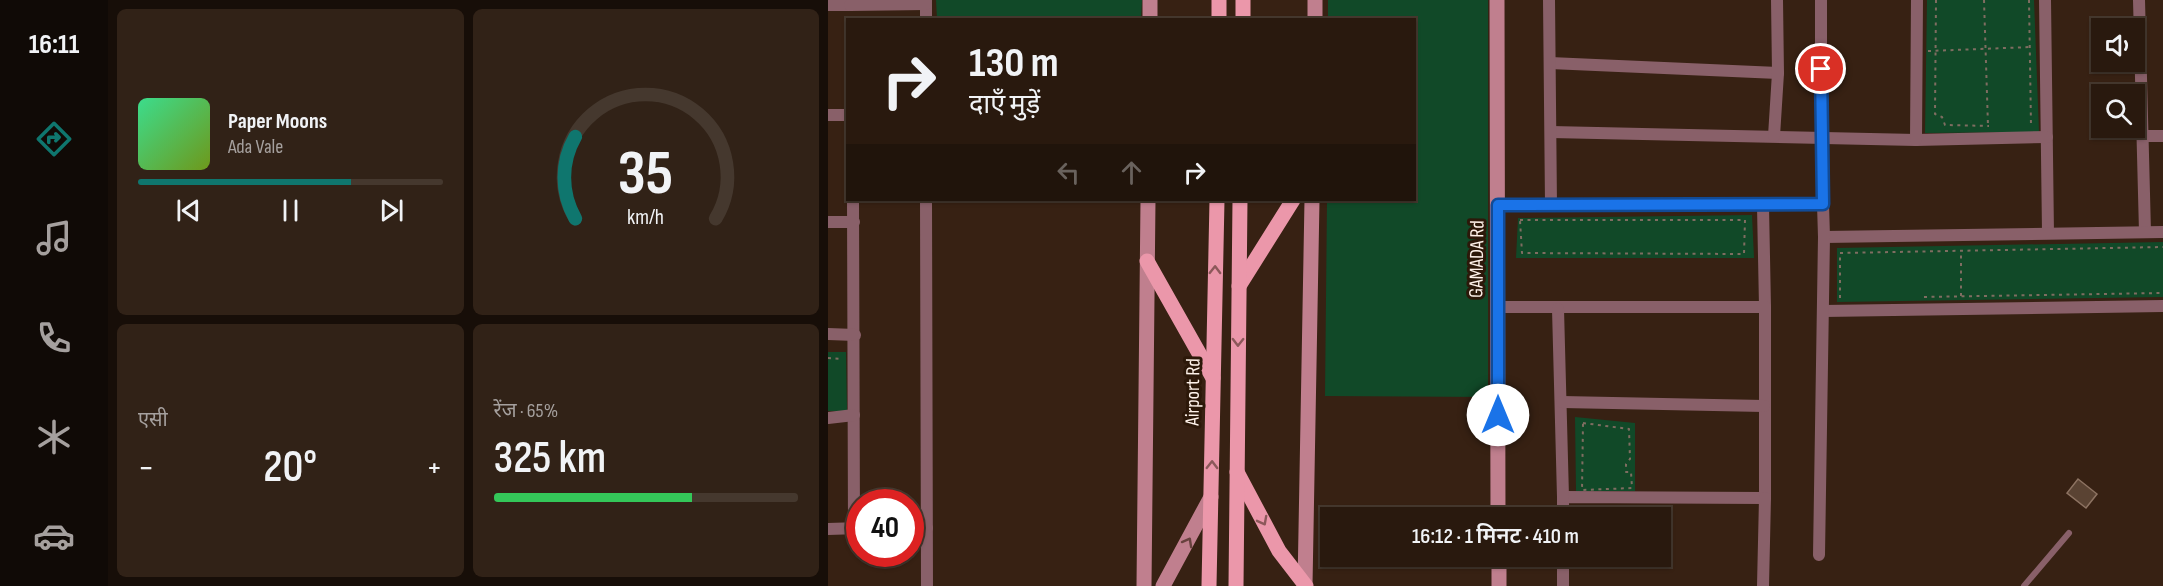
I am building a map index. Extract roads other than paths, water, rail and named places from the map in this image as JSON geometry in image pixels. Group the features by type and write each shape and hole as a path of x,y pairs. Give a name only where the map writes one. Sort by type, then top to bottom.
{"main road":[{"path":"1219,0 1219,18"},
{"path":"1242,18 1243,0"},
{"name":"Airport Rd","path":"1209,586 1216,201"},
{"path":"1236,586 1240,201"},
{"path":"1239,287 1292,201"},
{"path":"1147,261 1213,378"},
{"path":"1236,469 1279,551 1305,585"}],"street":[{"path":"1150,0 1150,18"},
{"path":"1315,18 1316,0"},
{"name":"GAMADA Rd","path":"1497,0 1498,507"},
{"path":"1549,0 1551,205"},
{"path":"1774,136 1778,73 1777,0"},
{"path":"1819,555 1824,237 1821,0"},
{"path":"1916,140 1917,0"},
{"path":"2045,0 2048,233"},
{"path":"2139,0 2141,84"},
{"path":"828,5 850,2 926,2 926,18"},
{"path":"1551,63 1778,73"},
{"path":"828,115 846,115"},
{"path":"1551,132 1916,140 1989,132 2047,137"},
{"path":"2145,136 2163,136"},
{"path":"2143,138 2145,232"},
{"path":"854,201 856,489"},
{"path":"926,201 927,586"},
{"path":"1144,586 1148,201"},
{"path":"1305,585 1311,201"},
{"path":"1498,205 1763,206 1823,204"},
{"path":"1763,206 1765,307 1763,586"},
{"path":"828,222 854,222"},
{"path":"1824,237 2163,232"},
{"path":"1823,311 2163,306"},
{"path":"1497,307 1558,309 1765,307"},
{"path":"1558,309 1563,507"},
{"path":"828,334 855,335"},
{"path":"1562,402 1764,406"},
{"path":"828,418 854,415"},
{"path":"1163,586 1211,497"},
{"path":"1563,497 1765,498"},
{"path":"828,529 846,528"},
{"path":"1498,567 1499,586"},
{"path":"1563,567 1563,586"}],"lane":[{"path":"2024,586 2069,533"}]}
